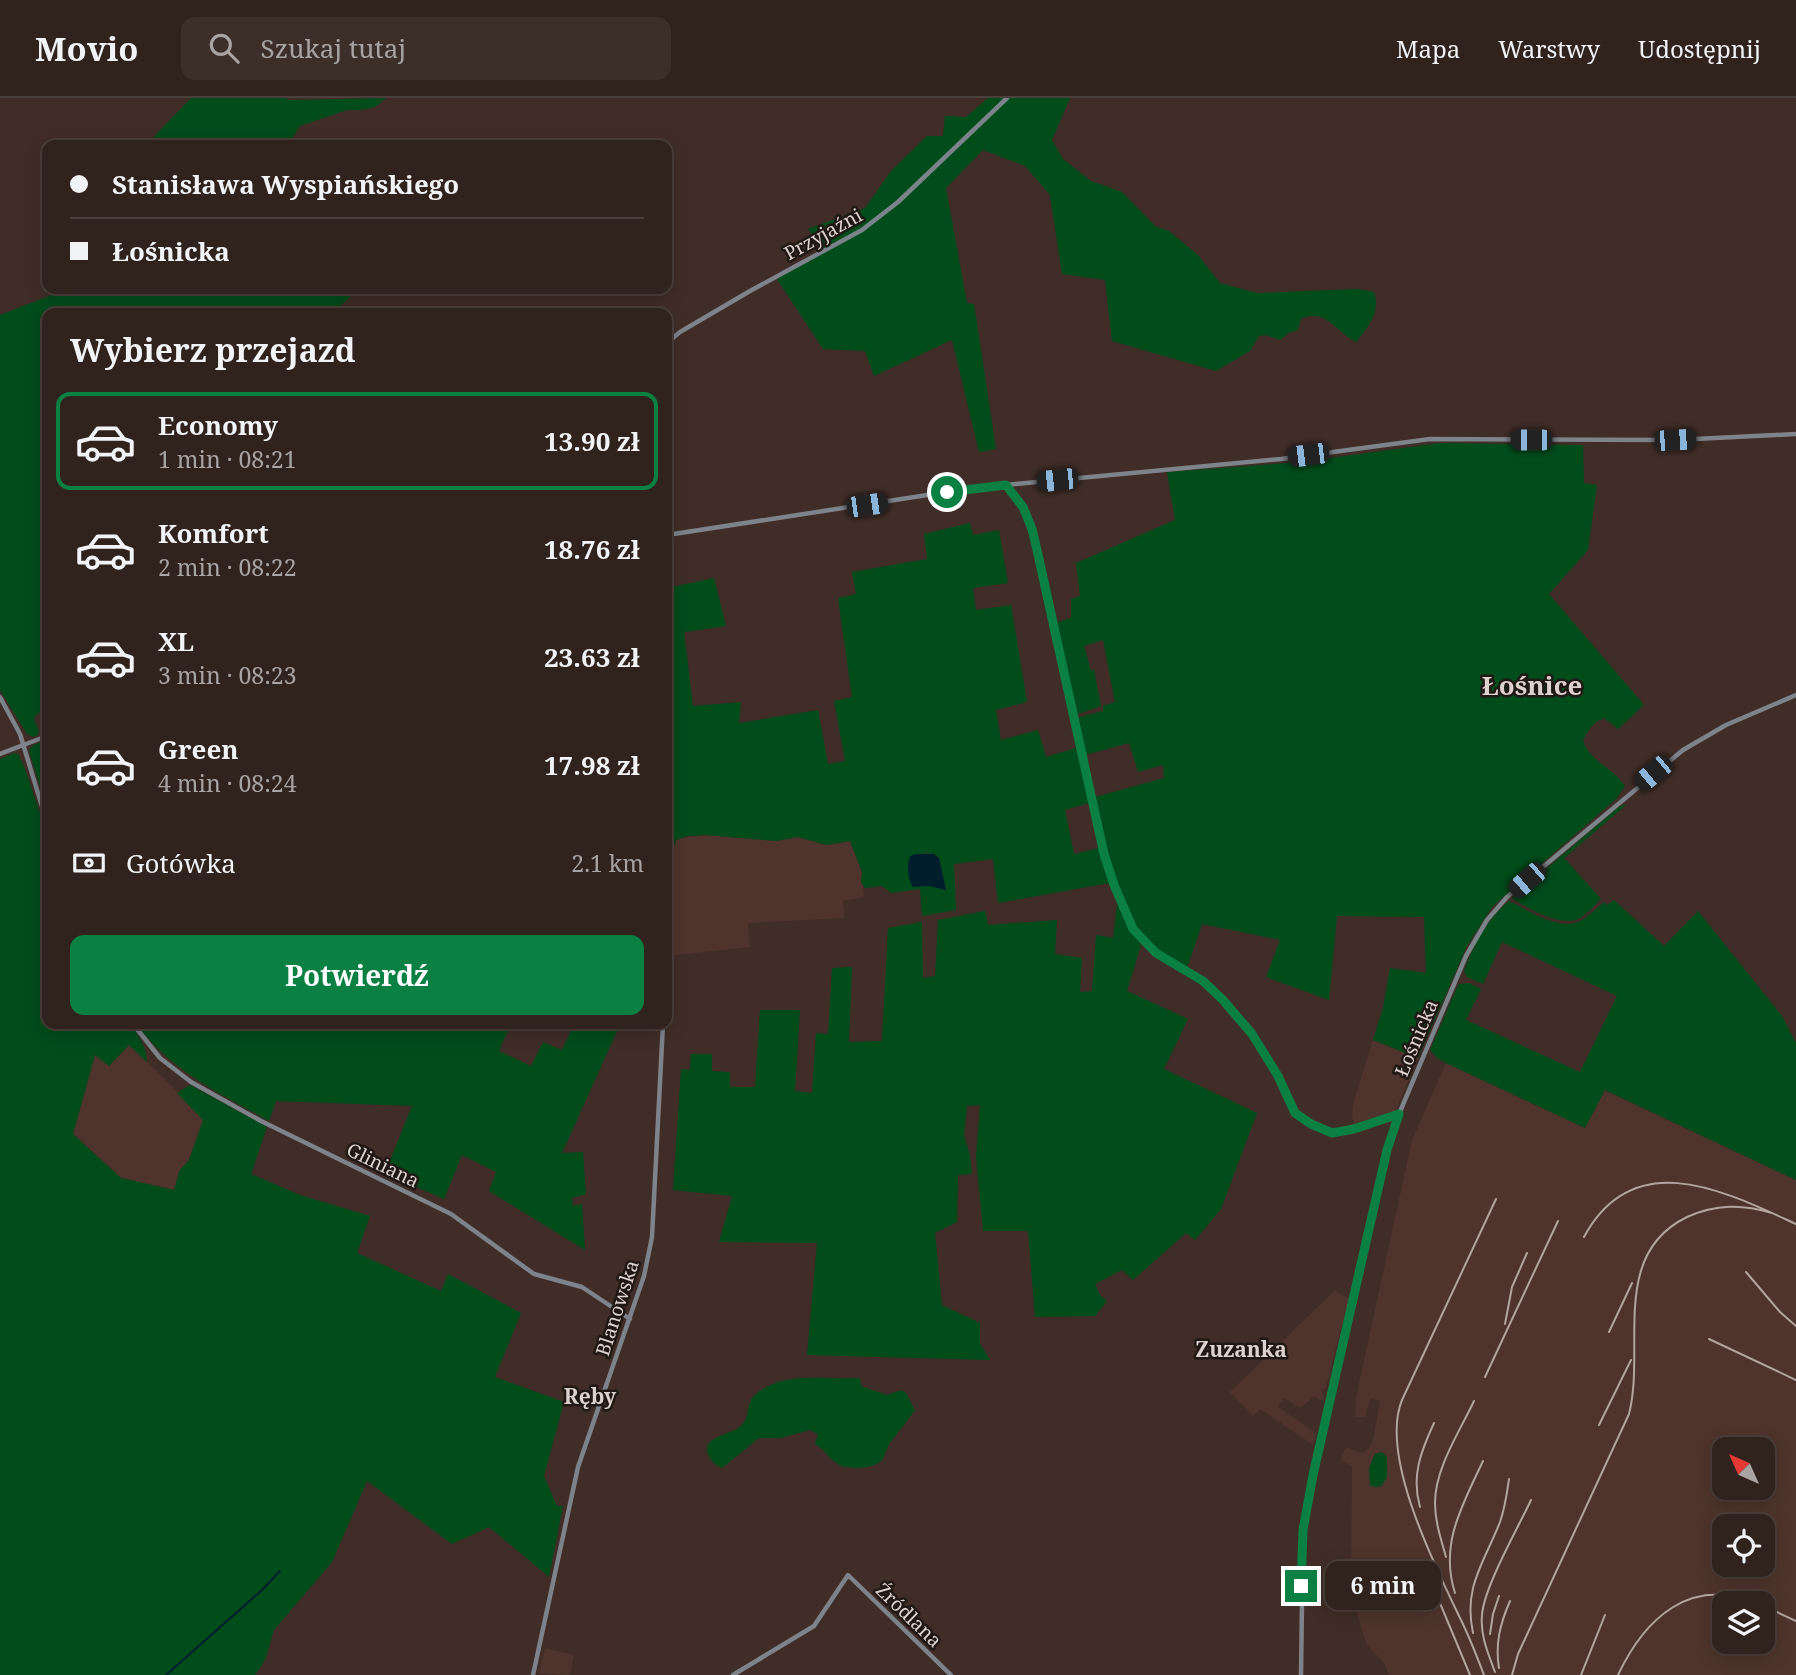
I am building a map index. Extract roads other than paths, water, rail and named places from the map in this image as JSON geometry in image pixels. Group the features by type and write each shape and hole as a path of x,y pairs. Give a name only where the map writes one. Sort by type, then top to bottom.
{"street":[{"name":"Przyjaźni","path":"672,339 750,290 843,242 873,223 1007,98"},
{"path":"672,534 973,488 1281,459 1430,439 1675,440 1796,434"},
{"path":"1006,485 1023,507 1032,529 1104,854 1129,922 1156,953 1203,981 1223,1000 1252,1034 1278,1076 1295,1113 1300,1117 1332,1133 1354,1129 1399,1114"},
{"name":"Łośnicka","path":"1301,1675 1303,1530 1328,1405 1387,1150 1399,1114 1466,956 1477,935 1500,905 1683,750 1726,725 1796,695"},
{"path":"0,697 15,723 42,807"},
{"path":"0,754 42,738"},
{"name":"Gliniana","path":"137,1029 160,1058 191,1082 261,1121 451,1214 534,1274 578,1285 630,1319"},
{"name":"Blanowska","path":"533,1675 576,1477 644,1276 651,1240 663,1029"},
{"name":"Źródlana","path":"733,1675 814,1626 848,1575 951,1675"}],"water":[{"path":"934,854 939,858 946,890 929,886 913,887 908,868 910,856"}],"waterway":[{"path":"166,1675 280,1571"}],"railway":[{"path":"1584,1237 1605,1208 1628,1191 1655,1184 1682,1184 1711,1190 1740,1199 1796,1224"},
{"path":"1484,1675 1414,1512 1398,1451 1397,1423 1402,1400 1496,1199"},
{"path":"1512,1675 1518,1654 1629,1414 1633,1388 1635,1305 1639,1279 1647,1255 1663,1234 1687,1217 1698,1213 1729,1207 1772,1213"},
{"path":"1485,1377 1558,1221"},
{"path":"1505,1324 1512,1287 1527,1253"},
{"path":"1746,1272 1780,1312 1796,1326"},
{"path":"1609,1332 1632,1283"},
{"path":"1709,1339 1796,1380"},
{"path":"1599,1425 1631,1360"},
{"path":"1446,1557 1436,1517 1436,1490 1449,1450 1474,1401"},
{"path":"1420,1507 1417,1474 1434,1423"},
{"path":"1455,1593 1450,1558 1452,1541 1461,1509 1483,1461"},
{"path":"1473,1633 1473,1588 1500,1522 1509,1479"},
{"path":"1495,1672 1482,1630 1484,1603 1531,1500"},
{"path":"1424,1560 1470,1675"},
{"path":"1618,1675 1629,1654 1656,1620 1691,1599 1712,1595"},
{"path":"1490,1634 1499,1596"},
{"path":"1499,1668 1499,1634 1510,1601"},
{"path":"1775,1611 1796,1621"},
{"path":"1581,1675 1605,1615"}],"district":[{"name":"Łośnice","path":"1532,686"},
{"name":"Zuzanka","path":"1241,1350"},
{"name":"Ręby","path":"590,1397"}]}
